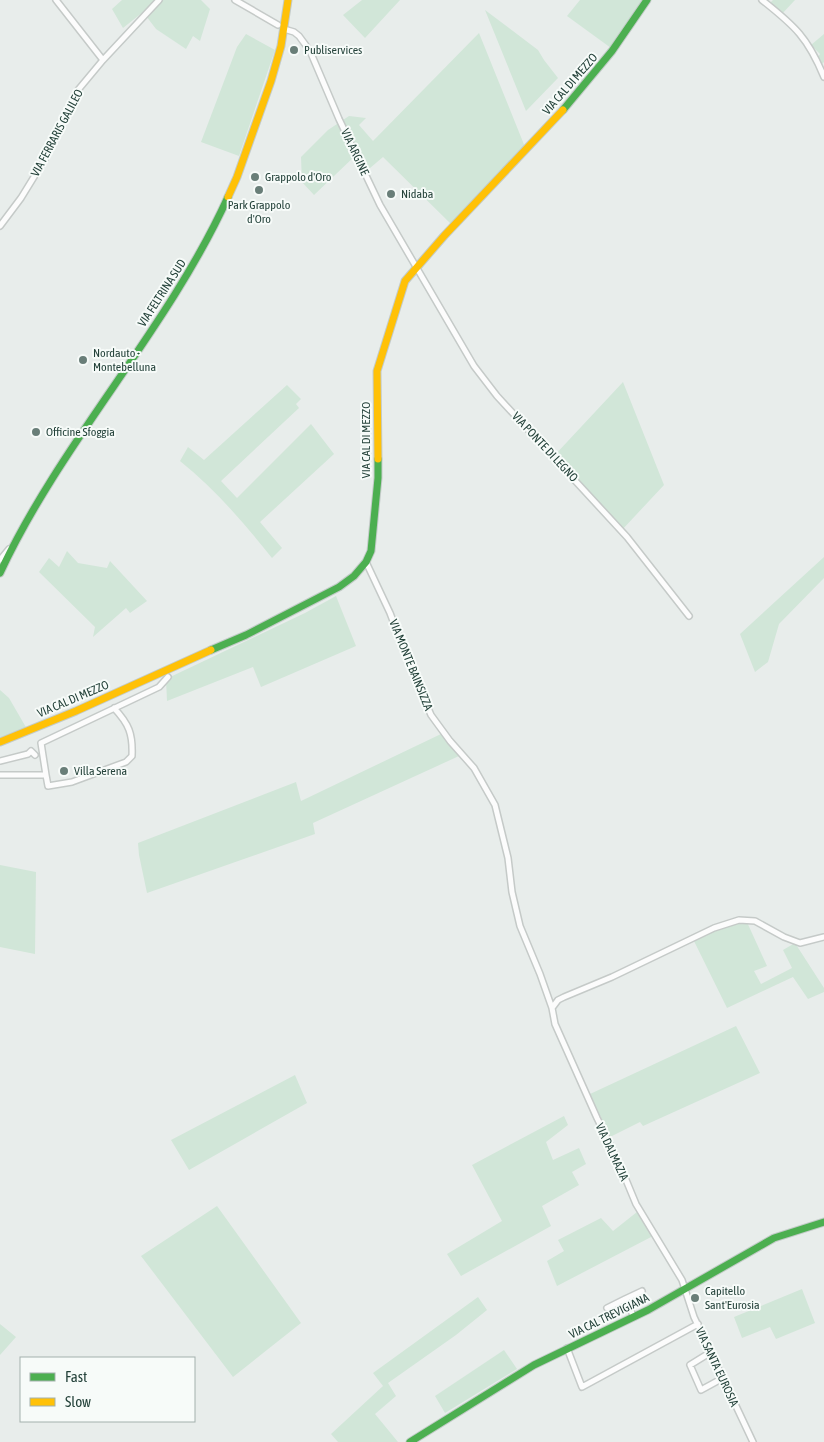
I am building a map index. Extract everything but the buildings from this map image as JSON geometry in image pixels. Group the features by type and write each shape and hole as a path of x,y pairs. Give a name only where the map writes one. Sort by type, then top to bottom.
{"street":[{"path":"56,0 103,60"},
{"name":"VIA FERRARIS GALILEO","path":"0,226 26,191 45,159 74,98 103,60 159,0"},
{"path":"236,0 281,27"},
{"name":"VIA FELTRINA SUD","path":"0,574 14,543 44,492 182,284 214,228 256,128 279,55 281,27 288,0"},
{"name":"VIA CAL DI MEZZO","path":"0,742 246,635 339,586 354,576 366,562 371,551 377,498 379,433 377,371 405,281 574,98 612,51 647,0"},
{"path":"762,0 785,18 808,43 824,78"},
{"name":"VIA ARGINE","path":"281,27 299,36 314,60 339,119 380,205 417,266"},
{"name":"VIA PONTE DI LEGNO","path":"417,266 460,344 497,396 627,537 689,616"},
{"path":"0,560 14,543"},
{"name":"VIA MONTE BAINSIZZA","path":"366,562 390,612 431,715 474,768 497,812"},
{"path":"114,708 129,729 133,744 132,756 126,762 72,782 48,786 42,742 114,708 159,687 168,677"},
{"path":"0,760 28,754 31,751 35,755 43,752"},
{"path":"0,775 46,775"},
{"name":"VIA DALMAZIA","path":"497,812 508,858 512,892 520,926 540,974 552,1008 555,1024 636,1204 682,1280 685,1290"},
{"path":"552,1008 558,1000 564,997 714,928 739,920 748,920 762,924 784,937 800,943 824,937"},
{"name":"VIA CAL TREVIGIANA","path":"410,1442 476,1400 567,1348 634,1317 685,1290 774,1238 824,1222"},
{"name":"VIA SANTA EUROSIA","path":"685,1290 698,1324 753,1442"},
{"path":"607,1308 642,1291"},
{"path":"626,1299 634,1317"},
{"path":"567,1348 582,1387 698,1324"},
{"path":"711,1352 690,1365 701,1390 723,1378"}],"green space":[{"path":"122,0 201,0 210,9 200,41 193,36 186,49 156,29 143,12 123,28 112,9"},
{"path":"362,0 400,0 365,38 343,15"},
{"path":"580,0 644,0 611,48 567,16"},
{"path":"773,0 795,0 780,16 769,4"},
{"path":"485,10 538,50 558,78 526,111"},
{"path":"479,33 525,147 451,224 383,157 363,174 356,155 314,195 302,182 301,157 328,130 349,116 366,118 359,125 373,141"},
{"path":"246,34 275,50 239,156 201,142 237,47"},
{"path":"824,34 824,62 820,66 817,59 820,54 811,45"},
{"path":"623,382 664,485 621,531 553,457"},
{"path":"287,385 301,399 296,404 299,408 221,481 237,498 311,424 334,454 260,522 282,548 272,558 229,507 180,461 188,447 204,460"},
{"path":"67,551 78,563 107,568 110,561 147,601 130,613 126,608 93,637 95,627 39,572 49,558 59,567"},
{"path":"824,557 824,578 779,624 768,662 755,672 740,634"},
{"path":"336,596 356,646 261,687 253,667 167,701 166,679 305,613"},
{"path":"0,690 9,698 27,729 0,740"},
{"path":"441,734 459,756 313,823 315,834 147,893 138,843 296,782 301,801"},
{"path":"0,865 36,872 35,954 0,947"},
{"path":"746,920 767,966 754,971 761,984 792,968 783,950 795,943 824,988 824,992 808,999 793,977 727,1008 693,939 721,925"},
{"path":"736,1026 760,1073 643,1126 640,1122 610,1137 590,1094"},
{"path":"295,1075 307,1103 189,1170 171,1140"},
{"path":"564,1116 568,1125 546,1142 553,1160 579,1148 586,1164 572,1172 579,1185 542,1206 551,1226 461,1276 447,1254 502,1221 472,1165"},
{"path":"217,1206 301,1323 233,1377 141,1256"},
{"path":"637,1212 653,1236 557,1286 547,1261 564,1251 558,1240 601,1218 613,1231"},
{"path":"802,1289 815,1323 776,1339 770,1327 742,1338 734,1317"},
{"path":"478,1297 487,1310 456,1335 388,1383 396,1396 375,1414 398,1442 338,1442 331,1434 383,1386 373,1373"},
{"path":"0,1324 16,1337 0,1355"},
{"path":"504,1350 517,1369 445,1413 435,1396"}],"traffic: fast":[{"path":"563,110 612,51 647,0"},
{"path":"0,573 25,524 53,477 175,294 203,246 228,197"},
{"path":"211,650 246,635 339,587 354,576 366,562 371,551 378,459"},
{"path":"410,1442 534,1365 648,1310 774,1238 824,1222"}],"traffic: slow":[{"path":"228,197 271,81 281,46 288,0"},
{"path":"378,459 377,371 405,281 444,236 563,110"},
{"path":"0,742 76,711 211,650"}],"place":[{"name":"Publiservices","path":"294,50"},
{"name":"Grappolo d'Oro","path":"255,177"},
{"name":"Park Grappolo d'Oro","path":"259,190"},
{"name":"Nidaba","path":"391,194"},
{"name":"Nordauto - Montebelluna","path":"83,360"},
{"name":"Officine Sfoggia","path":"36,432"},
{"name":"Villa Serena","path":"64,771"},
{"name":"Capitello Sant'Eurosia","path":"695,1298"}]}
